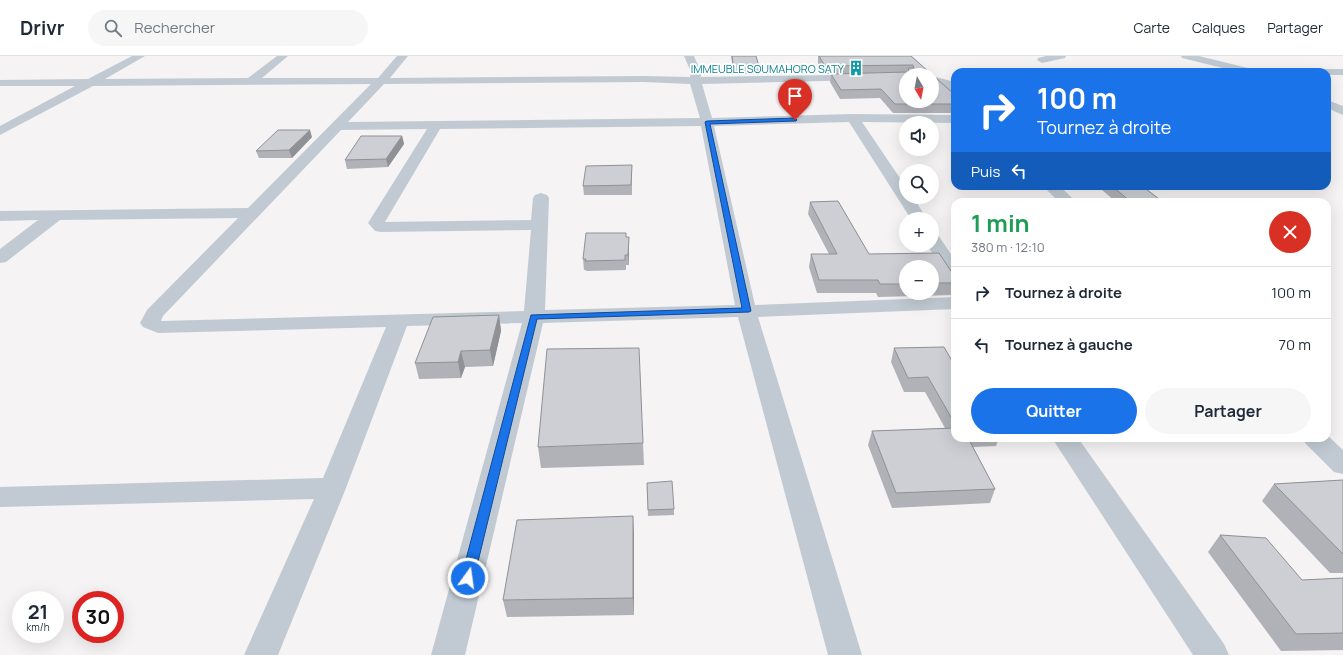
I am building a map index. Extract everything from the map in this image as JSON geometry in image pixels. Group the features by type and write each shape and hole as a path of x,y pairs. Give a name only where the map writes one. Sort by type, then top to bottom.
{"street":[{"path":"0,131 140,56"},
{"path":"252,81 283,56"},
{"path":"403,56 376,88 336,126 154,314 150,323 158,327 746,311 951,303"},
{"path":"689,56 696,72 695,81 707,122 746,311 845,655"},
{"path":"1042,60 1062,56"},
{"path":"1186,56 1236,68"},
{"path":"1331,72 1343,72"},
{"path":"0,83 644,79 695,81 899,76"},
{"path":"939,81 947,83 951,86"},
{"path":"1331,106 1343,111"},
{"path":"336,126 707,122 853,118 951,119"},
{"path":"853,118 914,212"},
{"path":"436,125 376,223 381,227 540,225"},
{"path":"1055,190 1064,198"},
{"path":"448,655 534,317 541,198"},
{"path":"0,216 252,212"},
{"path":"0,258 56,215"},
{"path":"939,250 951,268"},
{"path":"261,655 332,488 399,320"},
{"path":"1068,442 1212,655"},
{"path":"1319,442 1343,465"},
{"path":"0,497 332,488"}],"building":[{"path":"732,56 756,56 760,70 734,71"},
{"path":"819,56 911,56 925,68 914,68 913,65 825,66"},
{"path":"899,72 899,104 895,104 881,89 841,90 831,74"},
{"path":"939,81 951,91 951,104 939,104"},
{"path":"278,130 310,130 289,150 256,151"},
{"path":"361,136 402,136 386,159 345,160"},
{"path":"632,165 631,185 583,186 586,166"},
{"path":"1117,190 1147,190 1158,198 1126,198"},
{"path":"838,201 869,254 939,253 951,271 951,283 939,283 939,260 899,260 899,284 880,284 878,280 819,280 811,254 837,254 810,202"},
{"path":"586,233 626,233 626,237 629,237 628,255 625,255 625,260 585,261 586,259 583,259"},
{"path":"499,315 490,350 461,351 458,362 415,363 433,317"},
{"path":"944,347 951,359 951,417 928,377 908,378 894,348"},
{"path":"639,348 643,443 538,447 547,349"},
{"path":"951,428 951,442 970,442 995,489 896,493 872,431"},
{"path":"1343,480 1343,554 1274,484"},
{"path":"672,481 674,509 648,510 647,483"},
{"path":"633,516 633,598 503,600 517,520"},
{"path":"1220,535 1266,538 1302,580 1343,578 1343,633 1296,634"}],"place":[{"name":"IMMEUBLE SOUMAHORO SATY","path":"856,68"}],"route":[{"path":"468,578 534,317 746,311 707,122 795,120"}]}
